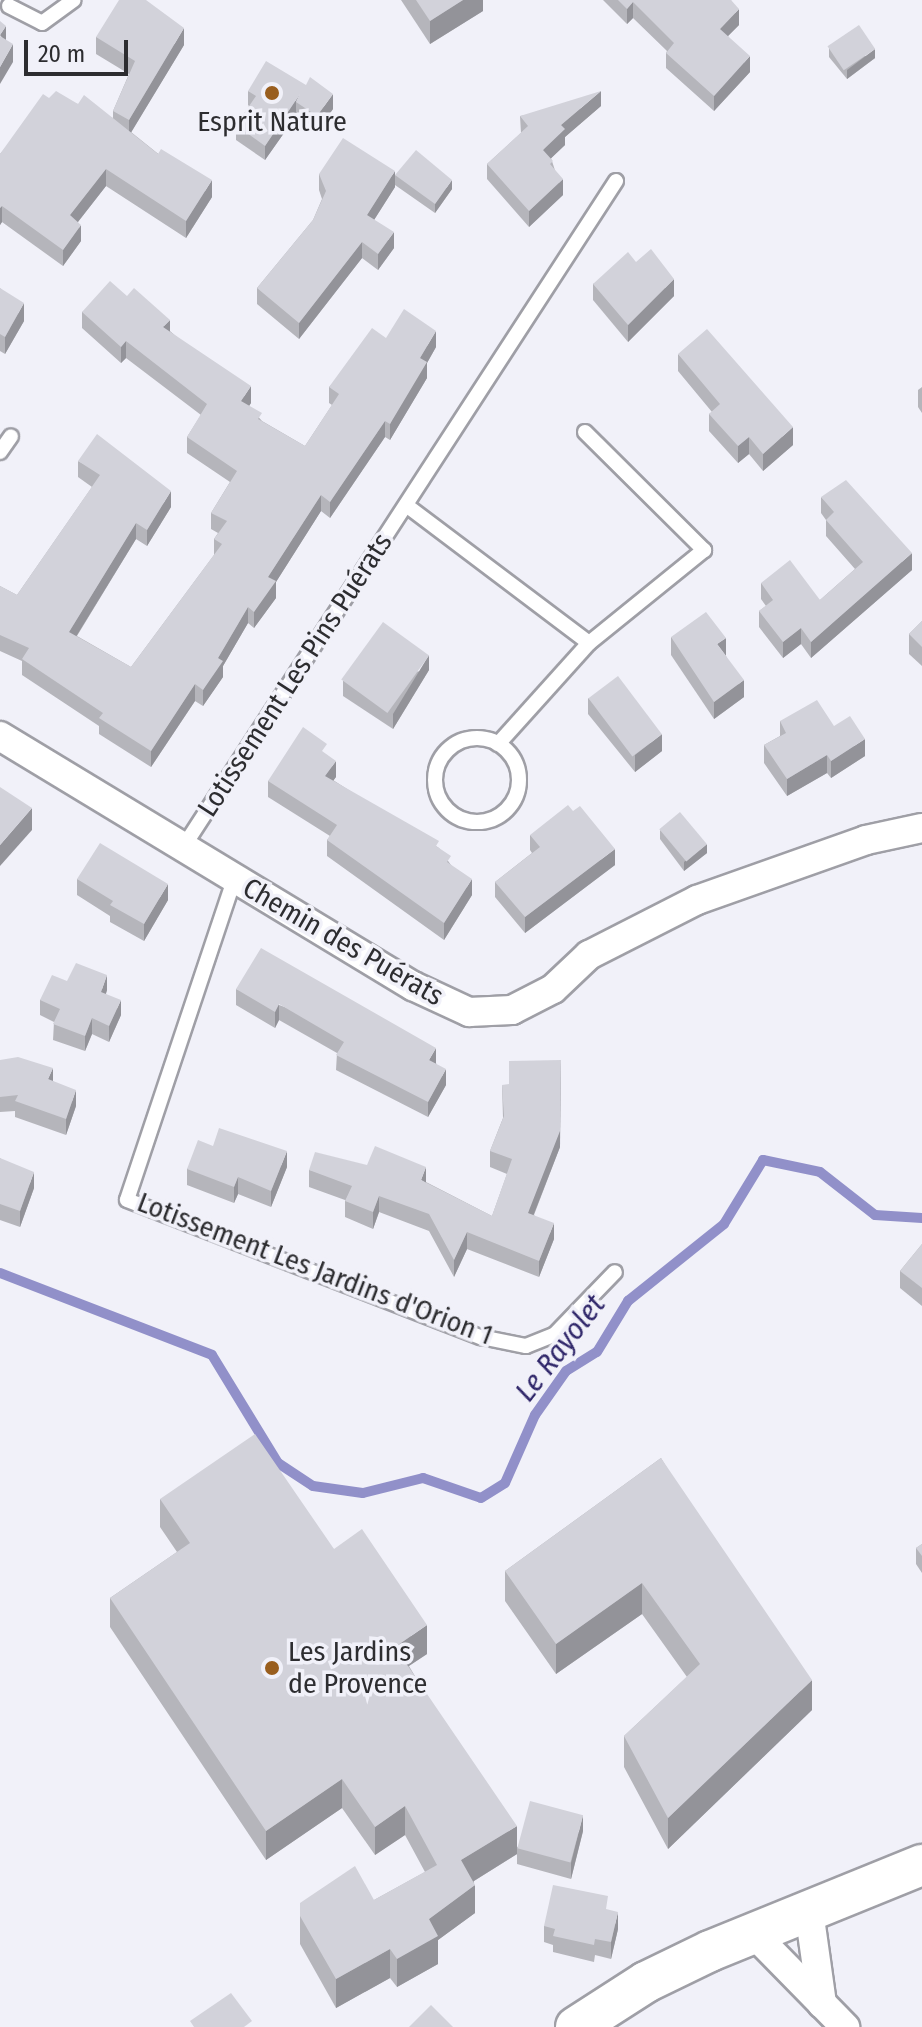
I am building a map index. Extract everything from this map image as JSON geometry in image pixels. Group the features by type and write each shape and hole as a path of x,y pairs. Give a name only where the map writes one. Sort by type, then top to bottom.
{"main road":[{"path":"811,1923 922,1865"},
{"path":"576,2027 646,1982 811,1923 922,1893"},
{"path":"616,2027 762,1942"}],"street":[{"name":"Chemin des Puérats","path":"0,736 413,986 469,1012 512,1010 553,989 589,955 697,900 866,840 922,828"},
{"path":"811,1923 822,2004"},
{"path":"762,1942 845,2027"}],"lane":[{"path":"9,6 42,23 74,0"},
{"name":"Lotissement Les Pins Puérats","path":"184,846 616,181"},
{"path":"498,744 589,643 704,550 585,432"},
{"path":"0,452 11,436"},
{"name":"Lotissement Les Pins Puérats","path":"406,505 589,643"},
{"path":"471,739 498,744 509,754 519,779 511,805 488,821 461,819 440,801 435,775 439,762 458,743 471,739"},
{"name":"Lotissement Les Jardins d'Orion 1","path":"234,880 127,1200 481,1337 526,1346 555,1334 615,1272"}],"building":[{"path":"119,0 146,0 184,28 129,120 113,111 135,61 96,37"},
{"path":"416,0 463,0 430,21"},
{"path":"618,0 731,0 739,9 720,29 750,56 714,96 666,53 674,43 633,2 627,9"},
{"path":"0,21 6,26 0,35"},
{"path":"859,25 875,49 844,70 827,46"},
{"path":"0,36 13,44 0,67"},
{"path":"266,61 306,85 310,77 333,94 317,116 296,102 300,94 265,146 236,125 256,96 248,91"},
{"path":"56,91 78,104 84,95 158,154 161,149 212,180 186,221 106,169 70,215 81,225 63,250 2,206 0,208 0,154 43,94 49,98"},
{"path":"601,91 561,125 565,129 543,150 563,179 529,211 487,164 528,126 520,116"},
{"path":"343,138 395,171 367,215 394,232 378,254 362,242 299,323 257,288 313,220 326,191 319,174"},
{"path":"416,150 452,180 435,204 395,175"},
{"path":"651,249 674,279 628,325 593,284 628,252 636,262"},
{"path":"110,281 127,296 134,288 170,320 163,327 251,386 241,401 262,413 258,419 305,446 339,394 329,387 372,328 386,338 404,309 436,331 420,358 427,362 390,424 385,421 330,502 321,495 268,577 276,581 254,612 248,607 218,658 223,661 203,690 195,684 151,751 99,718 103,713 22,659 29,648 0,635 0,586 17,595 100,475 78,461 97,434 171,491 147,530 136,523 69,632 131,667 222,544 214,539 227,521 211,513 237,471 187,437 207,404 126,341 121,347 82,312"},
{"path":"0,288 24,303 5,337 0,334"},
{"path":"707,329 793,427 763,454 749,437 738,446 709,414 720,404 678,354"},
{"path":"846,480 912,553 811,642 801,628 783,642 759,611 773,600 761,583 790,560 820,600 863,562 826,520 834,512 821,497"},
{"path":"706,612 726,638 717,644 744,680 714,702 671,637"},
{"path":"922,621 922,647 909,634"},
{"path":"383,622 429,656 387,713 341,679"},
{"path":"618,676 662,734 632,757 588,698"},
{"path":"817,700 834,726 850,716 865,739 831,761 827,755 787,779 764,745 786,733 780,721"},
{"path":"303,727 327,744 322,751 336,761 325,776 439,841 436,846 451,856 447,862 472,879 444,923 327,840 337,825 268,781"},
{"path":"0,787 32,808 0,845"},
{"path":"568,805 573,811 580,806 615,849 525,917 495,882 540,847 530,835"},
{"path":"680,812 707,844 686,862 659,829"},
{"path":"100,843 168,884 144,924 110,905 113,901 77,879"},
{"path":"261,948 436,1048 429,1060 446,1069 428,1102 336,1055 344,1042 279,1004 275,1012 236,989"},
{"path":"76,963 107,975 101,992 121,1000 109,1026 92,1018 85,1036 53,1024 60,1009 40,1000 52,975 67,981"},
{"path":"18,1057 53,1068 48,1079 76,1090 66,1119 15,1101 18,1095 0,1097 0,1060"},
{"path":"561,1060 560,1131 528,1213 554,1223 539,1261 467,1232 454,1260 429,1214 379,1196 373,1212 345,1201 352,1186 309,1170 315,1152 367,1165 375,1146 426,1167 421,1180 492,1216 512,1159 490,1151 504,1116 502,1085 509,1084 509,1061"},
{"path":"219,1128 287,1151 271,1191 238,1177 234,1187 187,1169 198,1140 213,1146"},
{"path":"0,1158 34,1172 20,1211 0,1204"},
{"path":"922,1244 922,1288 900,1271"},
{"name":"Les Jardins de Provence","path":"255,1434 334,1549 362,1529 427,1625 395,1647 517,1826 461,1860 475,1885 429,1919 438,1936 397,1959 390,1949 336,1979 300,1916 300,1903 355,1866 374,1900 437,1865 405,1806 375,1827 342,1779 266,1831 110,1598 190,1543 160,1499"},
{"path":"661,1458 812,1680 668,1818 624,1736 700,1664 642,1583 556,1644 505,1571"},
{"path":"530,1801 583,1815 570,1863 517,1848"},
{"path":"553,1885 608,1896 606,1909 618,1912 611,1942 595,1939 594,1945 553,1936 555,1929 544,1926"},
{"path":"231,1993 252,2021 244,2027 194,2027 190,2021"},
{"path":"431,2005 453,2027 409,2027"}],"waterway":[{"name":"Le Rayolet","path":"0,1273 212,1355 278,1463 313,1486 363,1493 423,1478 481,1498 505,1483 535,1415 566,1371 597,1352 628,1301 724,1224 763,1160 820,1172 875,1215 922,1218"}],"place":[{"name":"Esprit Nature","path":"272,93"},
{"name":"Les Jardins de Provence","path":"272,1668"}]}
